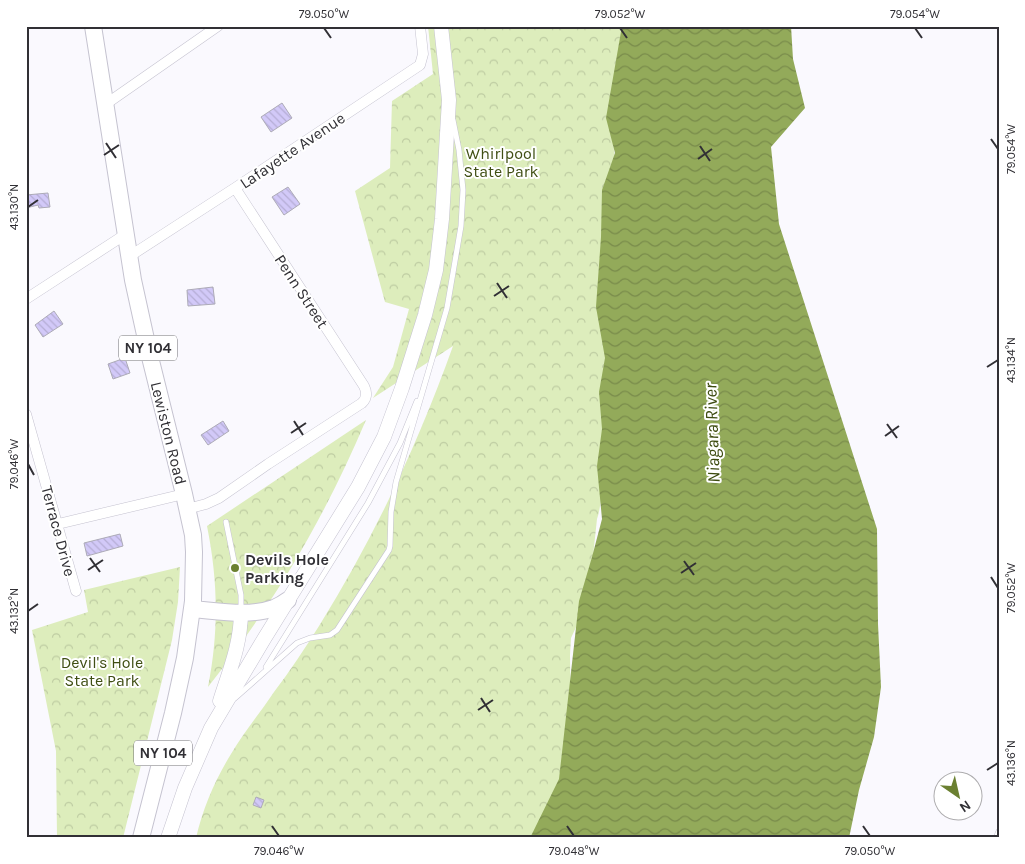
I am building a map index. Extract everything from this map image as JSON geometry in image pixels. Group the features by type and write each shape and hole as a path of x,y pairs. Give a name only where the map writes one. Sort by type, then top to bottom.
{"main road":[{"name":"Lewiston Road","path":"93,26 136,296 193,535 194,582 188,640 178,692 142,838"},
{"path":"211,728 358,488 384,436 402,388 425,315 436,270 443,210 449,100 441,26"},
{"path":"192,608 254,612 273,609 288,600"},
{"path":"168,838 185,788 211,728 239,640 241,612"}],"street":[{"path":"106,104 218,26"},
{"name":"Lafayette Avenue","path":"130,256 420,65 423,54 420,26"},
{"name":"Penn Street","path":"186,501 206,504 219,498 366,399 364,386 235,188"},
{"path":"26,299 126,234"},
{"name":"Terrace Drive","path":"26,414 76,591"},
{"path":"58,524 186,501"}],"lane":[{"path":"220,712 297,643 334,633 389,550 391,512 396,482 447,308 460,226 463,190 449,100"},
{"path":"262,674 368,503 400,443 428,374"},
{"path":"226,522 241,595 241,612"},
{"path":"996,838 999,831"}],"green space":[{"name":"Whirlpool State Park","path":"428,26 625,26 611,123 616,168 603,488 584,610 571,638 571,745 545,838 196,838 206,805 225,764 319,626 376,525 410,454 453,346 373,398 393,367 409,309 385,302 355,191 390,168 392,101 433,74"},
{"path":"366,420 333,492 296,559 255,623 208,687 214,646 216,606 211,546 207,526"},
{"name":"Devil's Hole State Park","path":"180,567 178,602 172,640 123,838 57,838 56,751 32,630 88,612 84,590"}],"water":[{"name":"Niagara River","path":"622,26 791,26 793,59 805,108 771,147 779,224 877,529 881,687 874,737 859,790 849,838 530,838 559,779 579,601 602,519 597,466 602,429 599,392 605,358 596,307 602,190 615,153 606,118"}],"building":[{"path":"282,103 292,118 271,132 261,117"},
{"path":"288,187 300,204 284,215 272,197"},
{"path":"48,193 50,207 39,208 38,205 26,208 26,195"},
{"path":"213,287 215,304 188,306 187,290"},
{"path":"54,311 63,324 43,337 35,325"},
{"path":"125,358 130,373 113,379 108,364"},
{"path":"223,421 229,431 208,445 201,435"},
{"path":"120,534 123,546 87,556 84,543"},
{"path":"256,797 264,800 261,808 253,805"}],"place":[{"name":"Devils Hole Parking","path":"235,568"}]}
